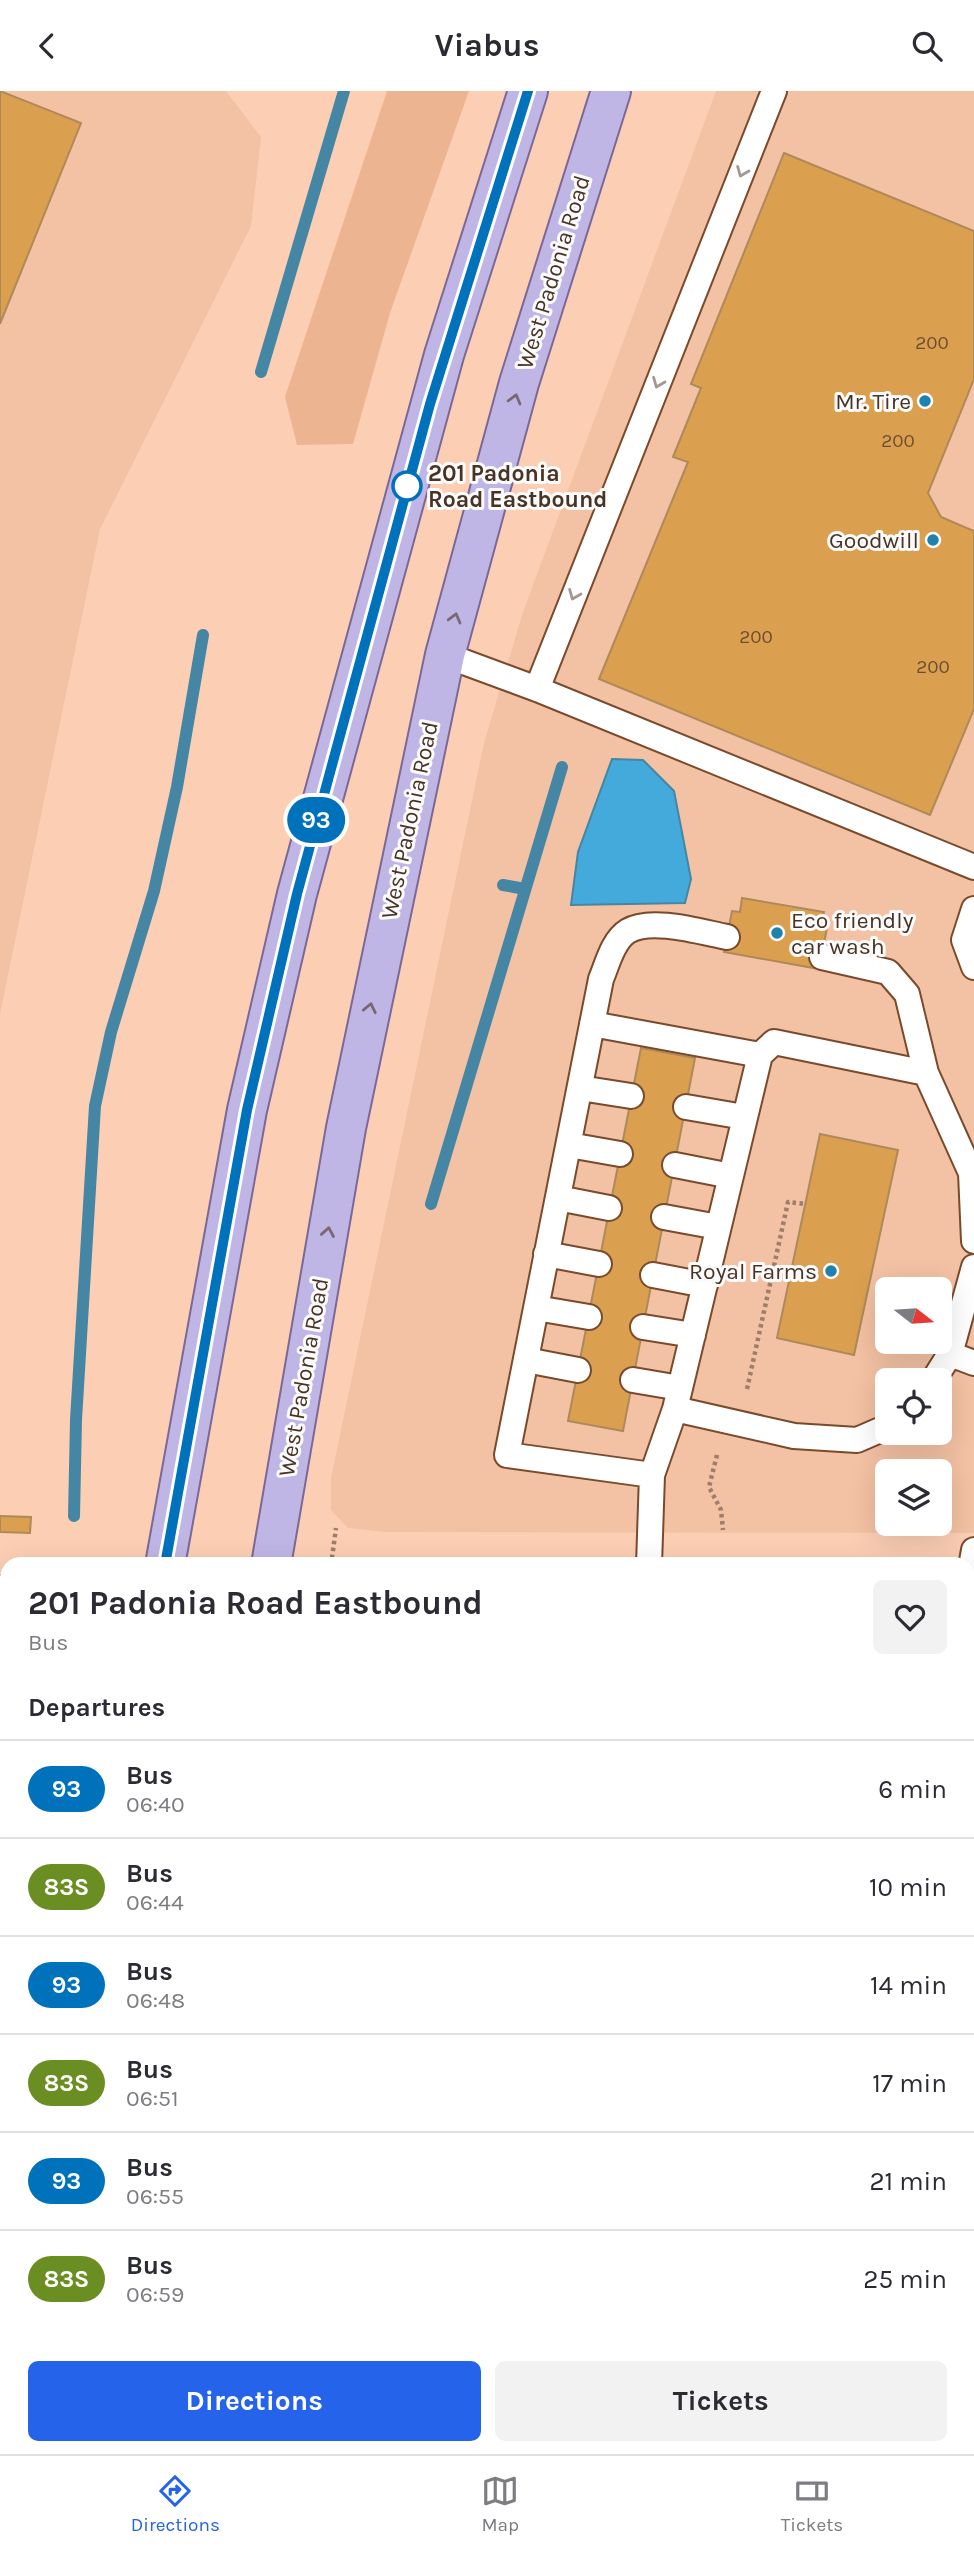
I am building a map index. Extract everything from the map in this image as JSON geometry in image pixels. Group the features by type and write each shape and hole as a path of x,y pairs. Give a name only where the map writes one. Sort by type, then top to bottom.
{"main road":[{"path":"166,1557 247,1110 297,894 433,394 528,91"},
{"name":"West Padonia Road","path":"272,1557 346,1128 445,655 519,383 611,91"}],"lane":[{"path":"537,689 771,100"},
{"path":"445,655 537,689 974,867"},
{"path":"974,909 964,940 974,967"},
{"path":"652,1475 507,1455 601,979 615,946 628,931 657,925 727,937"},
{"path":"822,957 888,972 907,994 926,1073 971,1173 974,1241"},
{"path":"593,1024 760,1055"},
{"path":"649,1557 652,1475 678,1398 760,1055 774,1042 926,1073"},
{"path":"580,1087 631,1096"},
{"path":"686,1107 744,1117"},
{"path":"569,1145 620,1154"},
{"path":"675,1165 731,1175"},
{"path":"558,1198 609,1208"},
{"path":"664,1217 718,1227"},
{"path":"546,1254 599,1264"},
{"path":"952,1347 974,1267"},
{"path":"653,1275 705,1285"},
{"path":"536,1308 589,1317"},
{"path":"643,1327 693,1335"},
{"path":"952,1355 974,1363"},
{"path":"526,1360 578,1370"},
{"path":"633,1380 732,1422 794,1436 857,1440 875,1432"}],"path":[{"path":"723,1530 721,1510 709,1487 720,1445 748,1387 788,1202 805,1205"},
{"path":"332,1557 336,1528"}],"shaded area":[{"path":"0,91 226,91 261,137 251,226 100,529 0,1014"},
{"path":"387,91 469,91 390,313 353,444 297,445 285,397"},
{"path":"716,91 974,91 974,1533 952,1533 952,1459 875,1459 875,1533 386,1532 348,1528 331,1510 331,1478 484,743 523,612"}],"water":[{"path":"612,759 643,760 674,791 691,879 685,903 571,905 578,852"}],"building":[{"path":"0,91 81,123 0,324"},
{"path":"784,153 974,231 974,379 928,493 941,517 974,531 974,709 930,815 599,679 688,462 673,457 701,388 691,384"},
{"name":"Eco friendly car wash","path":"742,898 824,912 820,928 827,928 819,969 724,952 732,911 740,912"},
{"name":"Royal Farms","path":"641,1048 695,1058 623,1431 568,1421"},
{"name":"Royal Farms","path":"820,1134 898,1150 854,1355 777,1338"},
{"path":"0,1516 31,1517 30,1533 0,1532"}],"waterway":[{"path":"261,372 344,91"},
{"path":"74,1516 76,1420 95,1106 111,1032 154,891 177,787 203,635"},
{"path":"431,1204 562,767"},
{"path":"503,885 525,889"}],"bus line":[{"name":"93","path":"166,1557 247,1110 297,894 388,551 444,355 528,91"}],"place":[{"name":"Mr. Tire","path":"925,401"},
{"name":"201 Padonia Road Eastbound","path":"407,486"},
{"name":"Goodwill","path":"933,540"},
{"name":"Eco friendly car wash","path":"777,933"},
{"name":"Royal Farms","path":"831,1271"}]}
